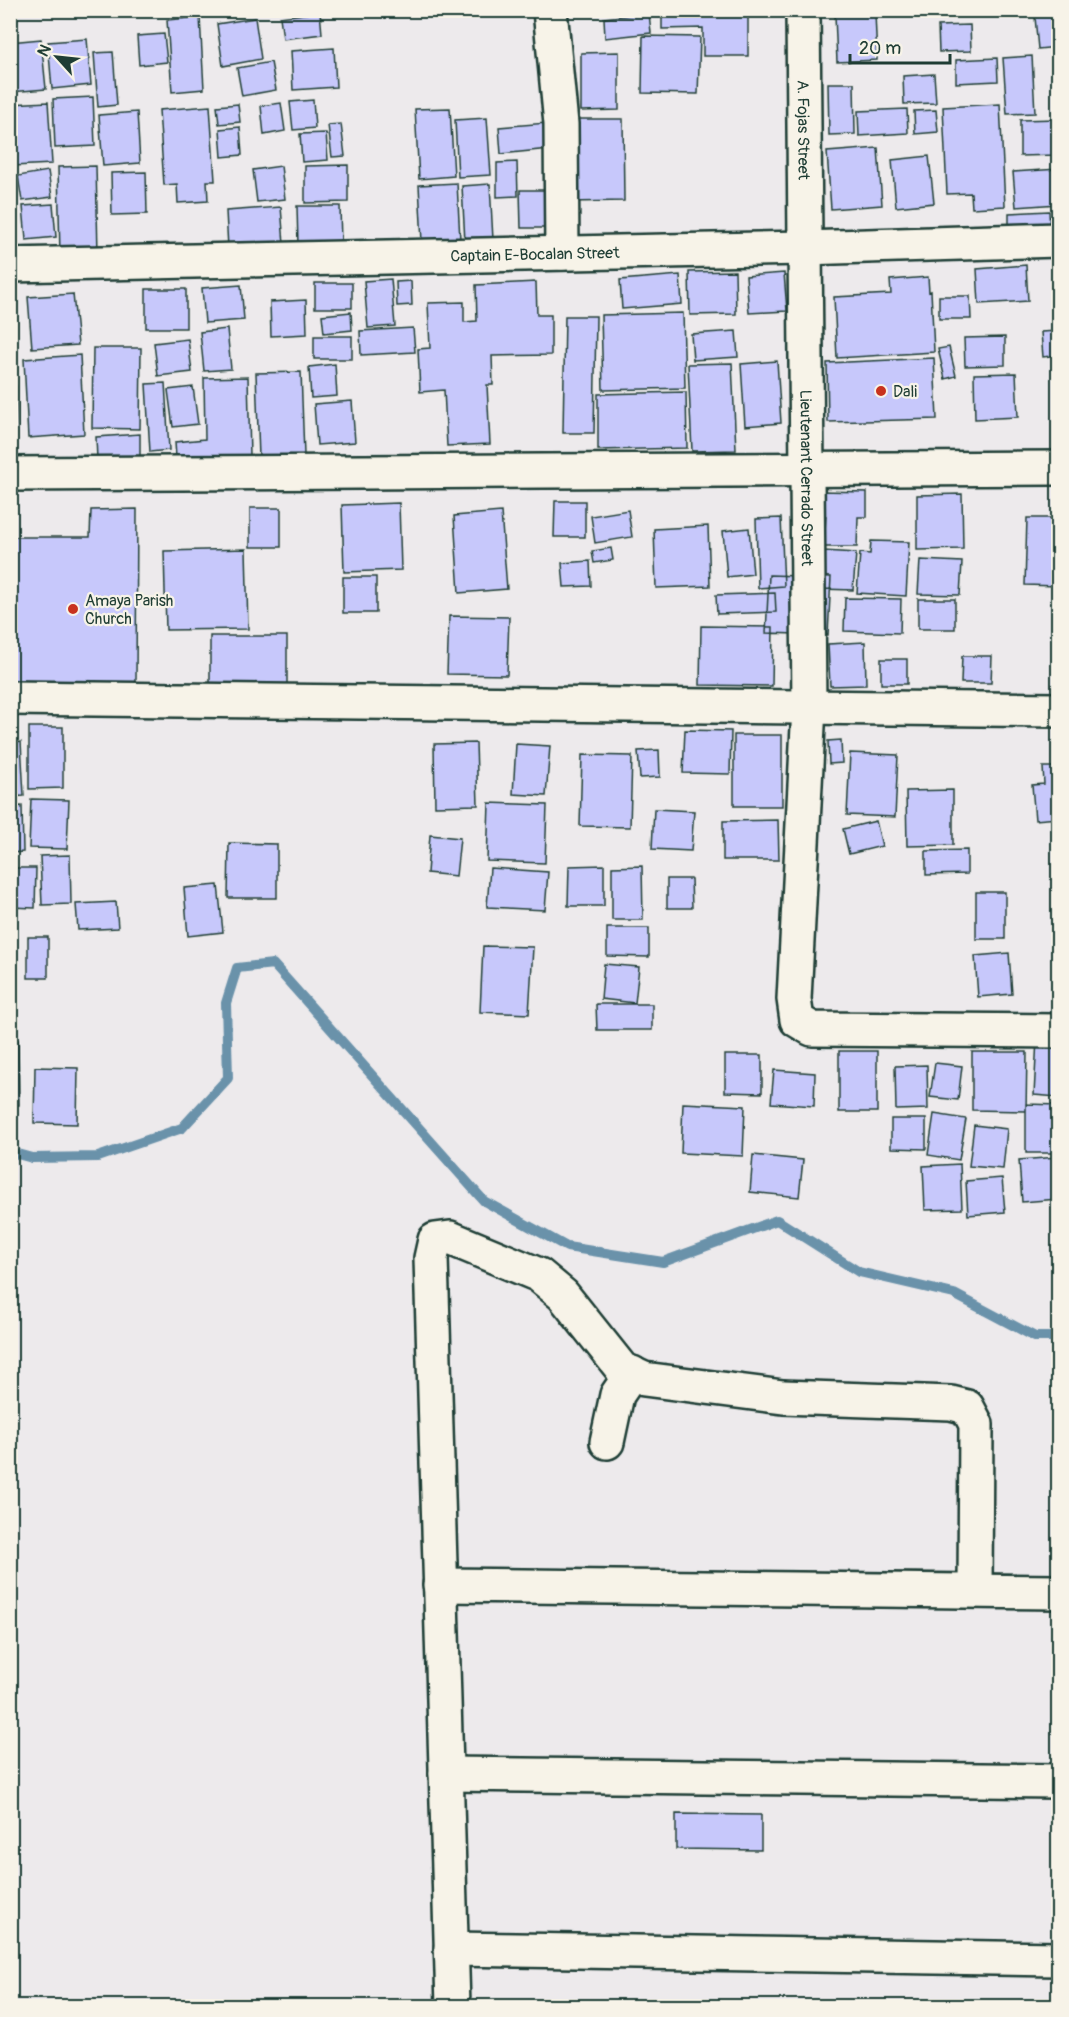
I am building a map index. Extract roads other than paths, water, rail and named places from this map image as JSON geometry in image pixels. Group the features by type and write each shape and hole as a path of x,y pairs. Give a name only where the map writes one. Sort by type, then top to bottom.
{"street":[{"path":"550,10 561,124 562,253"},
{"name":"A. Fojas Street","path":"803,10 804,248"},
{"name":"Captain E-Bocalan Street","path":"10,265 804,248 1059,240"},
{"name":"Lieutenant Cerrado Street","path":"804,248 808,707 794,999 797,1020 812,1029 1059,1031"},
{"path":"10,474 1059,468"},
{"path":"10,698 1059,710"},
{"path":"453,2007 431,1258 435,1240 450,1238 539,1275 563,1294 622,1369 644,1379 783,1397 951,1403 967,1407 976,1424 975,1590"},
{"path":"607,1442 617,1395 632,1373"},
{"path":"440,1585 1059,1592"},
{"path":"446,1774 1059,1781"},
{"path":"451,1949 1059,1959"}],"waterway":[{"path":"10,1152 32,1158 98,1157 182,1128 228,1078 226,1003 237,968 273,964 484,1201 567,1247 663,1262 777,1220 859,1272 954,1294 1035,1337 1058,1337"}],"place":[{"name":"Dali","path":"881,391"},
{"name":"Amaya Parish Church","path":"73,609"}]}
